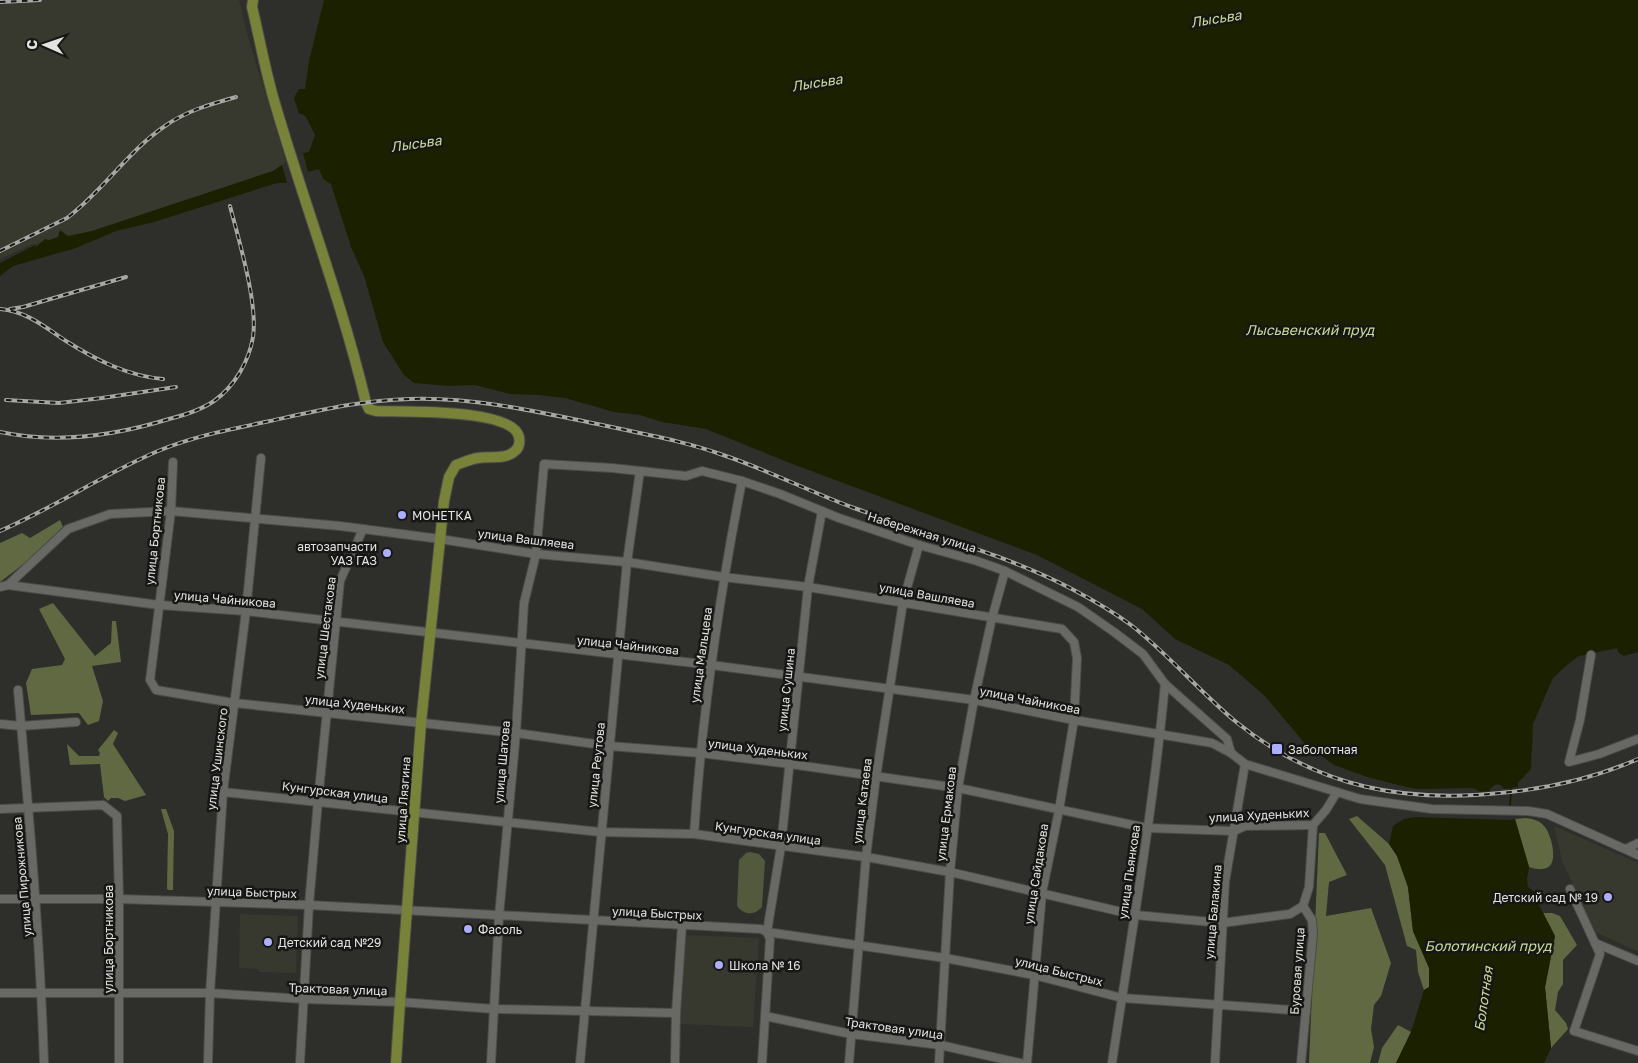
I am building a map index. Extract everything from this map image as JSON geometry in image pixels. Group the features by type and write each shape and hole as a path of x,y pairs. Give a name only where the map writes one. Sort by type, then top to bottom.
{"main road":[{"name":"улица Лязгина","path":"253,0 252,7 275,106 323,255 367,405 376,411 448,413 490,419 509,424 518,432 520,442 515,451 510,455 475,458 456,465 449,477 444,501 421,723 396,1063"}],"street":[{"name":"улица Ушинского","path":"208,1063 210,993 223,792 246,612 261,458"},
{"name":"улица Бортникова","path":"156,690 150,680 171,511 173,462"},
{"name":"Набережная улица","path":"544,464 612,468 686,476 702,471 742,481 839,518 919,545 977,561 1005,572 1078,607 1143,654 1165,684 1227,740 1231,753"},
{"name":"улица Шатова","path":"491,1063 499,916 516,733 524,603 536,554 544,464"},
{"name":"улица Реутова","path":"580,1063 600,832 627,562 640,471"},
{"name":"улица Мальцева","path":"694,834 700,753 723,577 742,481"},
{"name":"улица Сушина","path":"765,1016 770,939 767,932 781,846 808,586 822,510"},
{"name":"улица Вашляева","path":"8,585 68,529 110,514 171,511 363,529 536,554 627,562 723,577 808,586 1062,629"},
{"name":"улица Шестакова","path":"300,1063 309,905 340,580 363,529"},
{"name":"улица Катаева","path":"849,1063 866,858 876,777 903,602 919,545"},
{"name":"улица Ермакова","path":"939,1063 950,872 958,788 974,700 992,618 1005,572"},
{"name":"улица Чайникова","path":"0,587 8,585 159,605 246,612 431,633 711,666 974,700 1074,720 1212,743 1231,753 1245,764"},
{"name":"улица Сайдакова","path":"1027,1063 1042,893 1059,810 1074,720 1077,658 1074,642 1062,629"},
{"path":"1591,656 1580,720 1570,762 1599,754 1638,739"},
{"name":"улица Пьянкова","path":"1112,1063 1135,916 1165,684"},
{"name":"улица Пирожникова","path":"18,690 42,992 44,1063"},
{"name":"улица Худеньких","path":"156,690 234,703 516,733 609,746 700,753 790,764 958,788 1147,828 1234,830 1245,826 1313,825 1338,792"},
{"path":"0,724 21,726 76,722"},
{"path":"1245,764 1360,799 1432,809 1528,811 1547,814 1638,855"},
{"name":"улица Балакина","path":"1215,1063 1225,882 1245,764"},
{"name":"Кунгурская улица","path":"223,792 600,832 694,834 866,858 950,872 1135,916 1222,922 1290,914 1303,906"},
{"name":"улица Бортникова","path":"28,808 103,805 117,816 120,1063"},
{"path":"0,808 28,808"},
{"path":"1303,906 1310,887 1313,825"},
{"path":"1626,849 1638,843"},
{"path":"1570,889 1600,954 1574,1031 1638,1051"},
{"name":"улица Быстрых","path":"0,899 119,899 309,905 761,929 767,932 946,958 1034,975 1122,998 1306,1011"},
{"name":"Буровая улица","path":"1301,1063 1312,934 1312,920 1303,906"},
{"path":"675,1063 676,1013 682,926"},
{"path":"1595,943 1638,961"},
{"name":"Трактовая улица","path":"0,993 210,993 303,999 400,1002 494,1009 676,1013"},
{"path":"762,1063 765,1016"},
{"name":"Трактовая улица","path":"765,1016 851,1034 940,1045 1020,1063"}],"shaded area":[{"path":"0,0 239,0 246,30 286,162 273,171 92,231 31,245 0,259"},
{"path":"60,520 63,527 25,563 0,582 0,543 22,533 30,538"},
{"path":"53,603 95,656 111,643 112,621 116,621 121,662 92,666 103,701 99,721 88,725 79,713 31,715 26,683 32,669 62,665 65,659 39,609"},
{"path":"114,730 118,733 113,744 146,795 125,801 111,798 108,801 104,797 100,764 70,765 67,744 79,756 99,756 98,750"},
{"path":"161,809 166,809 174,831 173,890 167,889 168,834"},
{"path":"1357,816 1389,844 1397,856 1408,887 1413,931 1429,968 1429,987 1424,990 1418,972 1416,950 1407,946 1385,865 1349,819"},
{"path":"1526,818 1540,822 1551,840 1553,859 1551,864 1544,869 1529,867 1515,819"},
{"name":"Детский сад № 19","path":"1554,826 1638,863 1638,951 1595,932 1562,861"},
{"path":"1319,833 1325,833 1347,875 1329,882 1326,916 1371,908 1391,963 1381,996 1374,1005 1371,1029 1374,1047 1370,1063 1309,1063"},
{"path":"746,853 759,854 765,861 762,907 756,912 746,913 737,906 739,860"},
{"path":"1543,913 1552,913 1560,916 1577,945 1563,960 1563,984 1558,992 1555,1010 1566,1023 1568,1029 1551,1048 1545,987 1555,936"},
{"name":"Детский сад №29","path":"240,914 298,916 296,973 259,972 258,969 239,968"},
{"name":"Школа № 16","path":"683,935 759,938 753,1027 680,1024"},
{"path":"1398,1025 1411,1032 1396,1063 1378,1063 1382,1048"}],"water":[{"name":"Лысьвенский пруд","path":"324,0 1638,0 1638,652 1624,656 1618,652 1617,648 1579,656 1553,678 1533,724 1531,769 1518,783 1518,787 1504,789 1502,786 1496,785 1489,791 1480,792 1472,788 1418,789 1406,787 1367,777 1334,765 1306,745 1265,696 1229,665 1175,639 1142,609 1037,555 795,465 706,429 662,422 640,415 614,412 565,398 510,394 475,385 448,386 414,383 404,375 383,342 364,276 351,247 331,184 323,179 319,169 308,172 303,153 309,152 315,135 306,117 299,114 294,98 299,89 305,89 309,61"},
{"path":"282,165 287,183 277,183 154,222 116,231 76,248 13,266 0,276 0,263 35,245 36,247 45,239 49,240 58,237 60,230 68,236 92,231 273,171"},
{"name":"Болотинский пруд","path":"1415,817 1515,819 1529,867 1528,887 1535,892 1538,903 1555,936 1545,987 1551,1048 1544,1063 1396,1063 1411,1032 1424,990 1429,987 1429,968 1413,931 1408,887 1397,856 1389,844 1393,826 1404,819"}],"waterway":[{"name":"Болотная","path":"1510,808 1511,788"}],"railway":[{"path":"0,2 40,0"},
{"path":"0,251 67,218 92,196 139,147 165,126 199,108 236,97"},
{"path":"0,432 21,436 64,438 106,434 187,414 198,410 222,395 235,380 244,364 251,346 254,323 247,272 230,206"},
{"path":"10,309 23,307 126,277"},
{"path":"0,309 27,316 101,361 125,371 163,379"},
{"path":"6,400 59,403 176,387"},
{"path":"0,531 138,460 199,437 322,410 374,401 434,399 483,403 602,425 708,450 756,467 854,508 1018,564 1070,588 1131,625 1235,721 1266,744 1331,777 1400,793 1435,796 1472,795 1527,790 1559,784 1607,771 1638,759"}],"place":[{"name":"МОНЕТКА","path":"402,515"},
{"name":"автозапчасти УАЗ ГАЗ","path":"387,553"},
{"name":"Заболотная","path":"1277,749"},
{"name":"Детский сад № 19","path":"1608,897"},
{"name":"Фасоль","path":"468,929"},
{"name":"Детский сад №29","path":"268,942"},
{"name":"Школа № 16","path":"719,965"}],"water label":[{"name":"Лысьва","path":"1216,18"},
{"name":"Лысьва","path":"817,82"},
{"name":"Лысьва","path":"416,143"}]}
